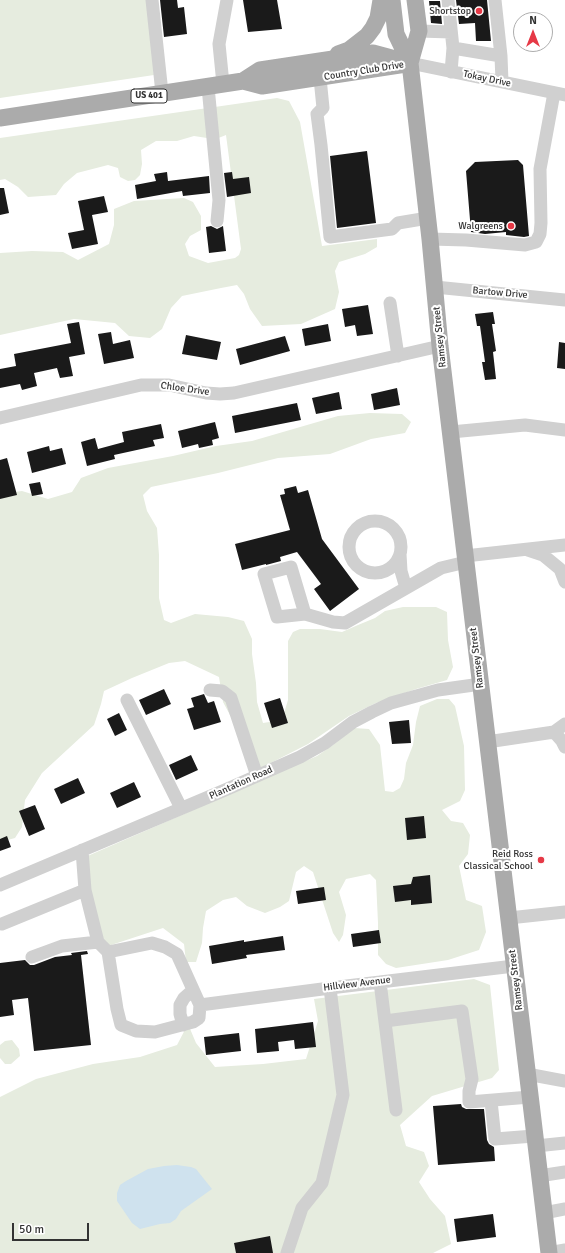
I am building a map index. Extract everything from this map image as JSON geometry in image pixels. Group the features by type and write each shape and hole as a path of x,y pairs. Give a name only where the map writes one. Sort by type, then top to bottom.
{"main road":[{"name":"US 401","path":"296,65 306,59 343,53 355,47 373,28 379,13 381,0"},
{"name":"Ramsey Street","path":"392,0 396,34 410,63 428,218 440,346 548,1253"},
{"name":"Ramsey Street","path":"410,63 419,31 415,0"},
{"name":"Country Club Drive","path":"0,118 215,86 243,81 260,70 373,53 410,63"},
{"name":"Country Club Drive","path":"243,81 262,86 410,63"}],"street":[{"path":"152,0 162,94"},
{"path":"217,220 219,200 215,86 219,44 227,0"},
{"path":"448,0 453,48 451,72"},
{"path":"495,0 501,56 502,82"},
{"path":"419,31 451,32"},
{"path":"453,48 501,56"},
{"name":"Tokay Drive","path":"410,63 559,94"},
{"path":"320,78 323,108 316,114 321,145 330,237 392,229 398,223 428,218"},
{"path":"430,239 466,240 525,245 536,242 540,234 541,223 540,169 559,94"},
{"name":"Bartow Drive","path":"435,287 565,300"},
{"path":"390,303 398,356"},
{"name":"Chloe Drive","path":"0,418 141,385 169,385 206,393 234,393 440,346"},
{"path":"450,432 525,425 565,430"},
{"path":"400,554 397,562 387,570 374,574 366,572 358,568 352,562 348,545 350,537 362,524 370,521 379,521 388,524 394,529 399,537 401,546 401,571 406,588"},
{"path":"306,614 333,622 345,623 441,568 466,559 524,549 565,545"},
{"path":"524,549 543,555 560,569 565,582"},
{"name":"Plantation Road","path":"0,885 300,757 325,743 353,722 391,704 438,690 480,684"},
{"path":"210,690 222,691 231,698 257,776"},
{"path":"127,700 181,808"},
{"path":"487,742 560,728 562,741 565,747"},
{"path":"82,850 85,890 98,942 108,952 121,1025 136,1031 155,1032 194,1022 199,1018 200,1005 177,954 165,947 152,943 108,952"},
{"path":"2,924 85,890"},
{"path":"508,918 565,912"},
{"path":"32,957 62,946 78,943 98,942"},
{"name":"Hillview Avenue","path":"200,1005 514,966"},
{"path":"380,982 396,1110"},
{"path":"287,1253 302,1208 322,1183 343,1095 330,988"},
{"path":"183,1025 180,1014 180,1005 184,998 194,990"},
{"path":"385,1021 462,1011 472,1079 469,1091 469,1102 530,1097"},
{"path":"527,1074 565,1081"},
{"path":"491,1101 494,1139 565,1143"},
{"path":"539,1176 565,1172"},
{"path":"544,1213 565,1209"},
{"path":"548,1253 565,1250"}],"shaded area":[{"path":"0,0 147,0 154,75 0,98"},
{"path":"277,98 289,101 300,122 322,246 377,239 377,247 365,254 339,262 335,271 339,292 335,309 301,324 262,326 250,309 244,294 237,285 182,296 171,308 162,329 150,338 129,336 115,323 74,319 0,335 0,253 32,251 63,252 78,260 109,244 114,225 114,209 134,201 184,198 193,202 201,216 201,230 190,236 185,244 189,256 208,263 235,258 239,255 241,249 226,135 216,139 194,136 177,141 156,141 141,150 142,164 140,175 135,180 128,181 120,177 118,168 108,165 77,173 64,184 56,195 28,197 18,187 5,179 0,180 0,138"},
{"path":"370,413 402,414 411,422 405,433 371,439 330,454 278,458 218,473 151,487 143,495 147,511 157,528 159,555 159,598 164,620 171,623 195,614 228,617 244,621 252,639 257,702 263,723 282,720 288,700 288,641 293,632 300,629 320,629 342,632 375,618 385,611 403,607 436,607 447,612 448,640 453,667 447,680 376,703 349,716 308,744 259,769 223,702 219,677 185,661 169,663 104,691 94,725 42,773 25,800 22,827 15,838 0,842 0,494 22,491 48,499 72,492 81,478 108,468 173,456 216,446 252,441 338,416"},
{"path":"437,699 449,699 455,706 464,746 465,790 460,801 442,810 451,821 463,823 470,835 468,854 459,866 466,900 482,906 486,932 479,950 448,960 396,968 386,964 378,955 376,880 370,874 346,879 339,892 346,915 343,935 339,942 333,933 313,872 304,866 296,872 289,901 280,907 265,913 247,906 236,897 223,900 206,911 202,943 196,962 186,962 184,944 163,928 102,948 83,858 317,756 354,728 369,729 380,745 385,791 393,792 400,788 404,779 406,763 413,745 420,706"},
{"path":"474,979 490,985 499,1070 492,1078 432,1096 400,1125 406,1146 424,1152 429,1166 419,1182 430,1199 445,1216 451,1244 433,1253 0,1253 0,1097 36,1079 93,1064 140,1057 177,1045 188,1024 196,1043 215,1067 263,1064 306,1059 318,1021 314,999"},
{"path":"12,1040 19,1049 20,1056 11,1064 5,1064 0,1058 0,1045 5,1041"}],"water":[{"path":"177,1165 196,1169 212,1189 181,1211 176,1219 170,1223 140,1229 132,1223 117,1201 117,1193 120,1185 148,1169"}],"building":[{"path":"160,0 177,0 178,8 184,7 187,34 164,37"},
{"path":"243,0 277,0 282,29 248,32"},
{"path":"456,0 487,0 491,41 476,41 475,23 459,24"},
{"path":"429,1 440,1 442,24 431,23"},
{"path":"367,151 376,223 337,228 330,156"},
{"name":"Walgreens","path":"518,160 523,165 529,236 524,237 506,235 506,232 485,234 471,232 466,171 475,162"},
{"path":"167,172 168,181 209,176 210,193 183,196 182,191 137,199 135,185 156,181 154,174"},
{"path":"232,172 233,179 249,177 251,193 227,197 224,173"},
{"path":"0,188 4,188 9,213 0,215"},
{"path":"104,196 108,212 92,215 98,244 72,249 68,233 84,230 78,201"},
{"path":"211,226 217,229 223,226 226,251 209,253 206,227"},
{"path":"368,305 373,334 357,336 355,325 345,327 342,309"},
{"path":"493,312 495,324 492,324 496,351 493,352 496,379 485,380 482,362 485,362 480,326 477,326 475,314"},
{"path":"79,322 85,354 69,357 73,376 60,378 57,368 34,373 37,386 22,390 20,384 0,388 0,369 16,366 14,354 71,343 67,324"},
{"path":"328,324 331,341 305,346 302,329"},
{"path":"111,332 113,344 130,340 134,358 104,364 98,334"},
{"path":"186,335 221,342 217,360 182,354"},
{"path":"285,336 290,351 240,365 236,349"},
{"path":"559,342 565,343 565,369 557,368"},
{"path":"397,388 400,405 374,410 371,394"},
{"path":"339,392 342,409 316,414 312,398"},
{"path":"297,403 301,420 235,433 232,416"},
{"path":"215,422 219,438 212,440 213,445 199,448 198,444 182,448 178,431"},
{"path":"161,424 164,438 153,440 155,446 114,455 115,459 87,466 81,442 95,438 98,449 124,442 122,432"},
{"path":"49,446 50,451 62,448 66,464 32,473 27,452"},
{"path":"7,458 17,495 0,499 0,460"},
{"path":"40,482 43,494 32,496 29,484"},
{"path":"296,486 298,493 308,490 322,539 359,589 330,611 314,589 321,584 297,552 280,557 281,561 242,570 235,544 290,530 280,495 285,494 284,489"},
{"path":"164,689 171,704 146,715 139,700"},
{"path":"204,694 208,703 214,701 221,722 194,730 187,709 194,707 191,698"},
{"path":"280,698 288,723 272,728 264,703"},
{"path":"119,713 127,730 115,736 107,719"},
{"path":"409,720 411,743 392,744 389,722"},
{"path":"191,755 198,770 176,780 169,765"},
{"path":"78,778 85,793 61,804 54,789"},
{"path":"134,782 141,797 117,808 110,793"},
{"path":"35,805 45,829 29,836 19,811"},
{"path":"424,816 426,838 407,840 405,818"},
{"path":"7,836 11,847 0,851 0,839"},
{"path":"430,875 432,903 411,905 411,900 395,902 393,886 411,884 413,877"},
{"path":"324,887 326,900 298,904 296,891"},
{"path":"379,930 381,943 353,947 351,934"},
{"path":"283,936 285,950 246,955 247,958 212,964 209,946 244,940 244,942"},
{"path":"87,951 88,954 81,955 91,1045 34,1051 28,998 12,1000 14,1015 0,1017 0,963 25,960 30,965 34,965 55,957"},
{"path":"313,1022 316,1047 295,1049 294,1040 278,1042 279,1051 257,1053 255,1029"},
{"path":"239,1033 241,1051 206,1055 204,1037"},
{"path":"461,1104 462,1107 466,1109 484,1109 487,1140 489,1144 494,1147 495,1161 438,1165 433,1106"},
{"path":"493,1214 496,1237 457,1242 454,1219"},
{"path":"270,1236 273,1253 236,1253 234,1243"}],"place":[{"name":"Shortstop","path":"479,11"},
{"name":"Walgreens","path":"511,226"},
{"name":"Reid Ross Classical School","path":"541,860"}]}
